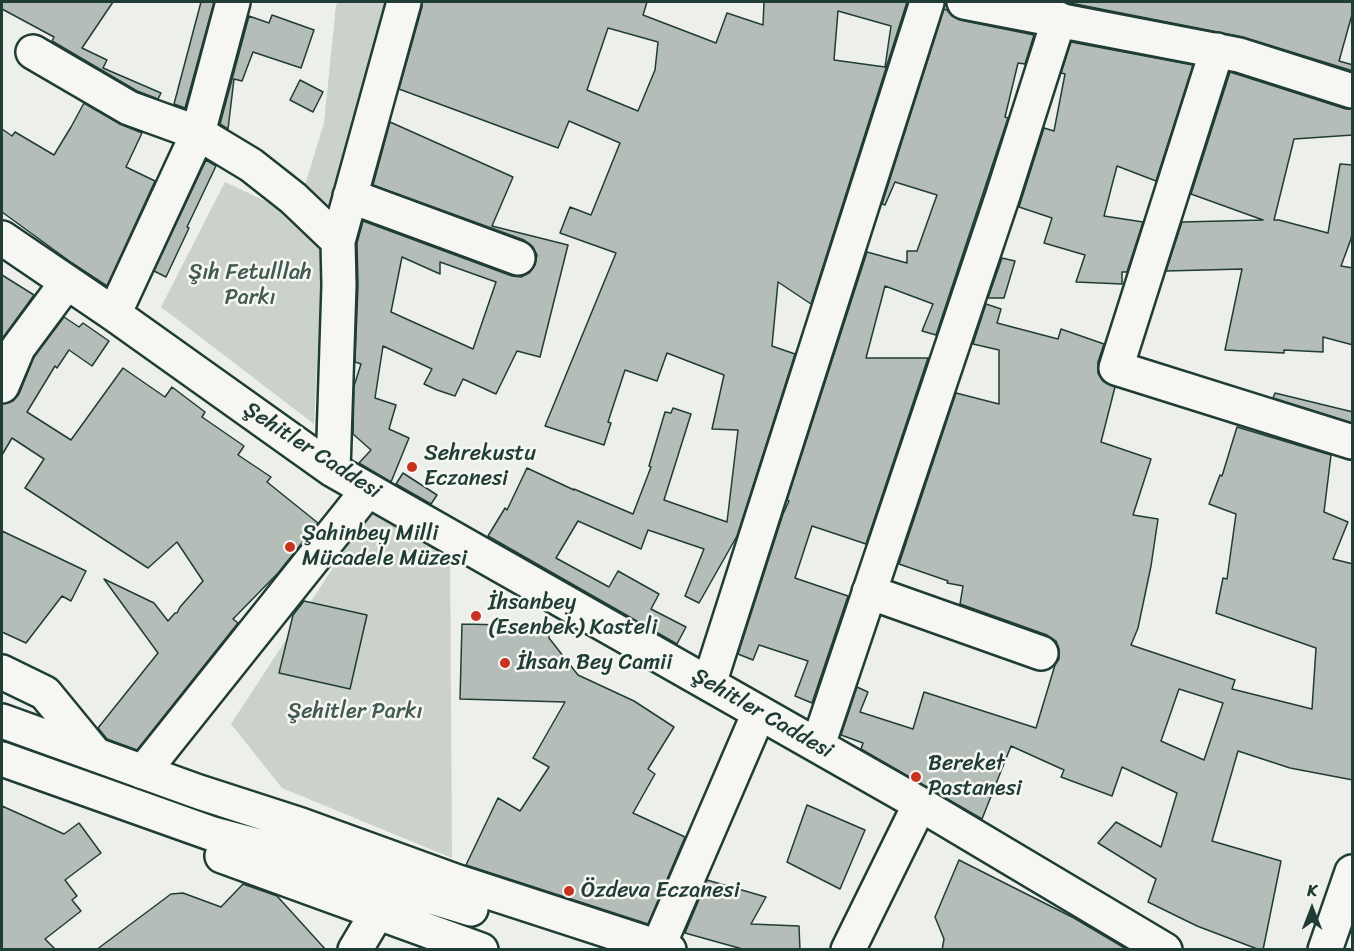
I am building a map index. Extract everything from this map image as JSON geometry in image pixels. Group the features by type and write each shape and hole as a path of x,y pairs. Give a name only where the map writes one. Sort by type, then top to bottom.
{"street":[{"path":"114,314 198,133 233,2"},
{"path":"333,471 339,285 338,241 404,2"},
{"path":"709,684 927,2"},
{"path":"964,2 1239,55 1353,91"},
{"path":"818,746 999,206 1059,19"},
{"path":"1217,50 1116,368 1353,442"},
{"path":"33,52 129,108 198,133 251,165 293,198 338,241"},
{"path":"350,196 518,258"},
{"name":"Şehitler Caddesi","path":"2,238 114,314 333,471 920,804 1165,950"},
{"path":"2,386 18,348 67,282"},
{"path":"143,772 368,490"},
{"path":"869,592 1041,653"},
{"path":"2,672 45,693 95,754"},
{"path":"4,722 458,882 663,948 759,712"},
{"path":"4,722 175,798 293,855"},
{"path":"2,759 213,834 293,855 606,950"},
{"path":"2,765 180,840 474,948"},
{"path":"848,950 920,804"},
{"path":"1324,950 1353,872"},
{"path":"356,950 377,913"}],"green space":[{"name":"Şıh Fetulllah Parkı","path":"338,2 390,2 322,257 314,424 161,307 225,182 278,207 304,188 324,123"},
{"name":"Şehitler Parkı","path":"370,511 450,544 452,858 282,788 231,724"}],"building":[{"path":"2,2 113,2 82,48 107,60 103,68 161,93 158,99 137,91 52,41 54,37 2,9"},
{"path":"201,2 214,2 185,108 174,104"},
{"path":"422,2 647,2 643,15 716,43 727,13 763,25 764,2 907,2 811,304 778,282 772,346 795,354 737,536 699,603 685,596 704,549 648,530 641,549 578,521 556,558 609,587 618,571 659,594 651,609 686,627 677,644 488,536 505,508 507,510 527,468 633,514 651,467 649,466 665,412 671,413 673,408 691,414 664,500 727,522 738,430 712,429 724,375 667,353 657,381 625,370 608,422 611,423 604,445 545,426 616,253 560,233 570,207 591,215 620,143 569,121 558,148 399,89","holes":["838,11 891,26 885,67 834,60","608,28 658,42 655,70 638,111 587,90"]},
{"path":"1065,2 1353,2 1353,11 1339,61 1353,65 1353,71 1243,37"},
{"path":"944,9 960,20 1034,35 1025,64 1018,63 1005,117 1008,118 936,335 922,331 933,304 885,286 866,358 928,358 866,544 812,526 795,578 848,596 812,703 795,696 808,661 759,645 753,660 738,654 789,501 787,500 867,252 907,263 907,251 917,251 937,195 895,182 885,205 882,204"},
{"path":"272,15 314,30 301,68 253,52 242,81 234,79 228,129 220,124 249,16 269,23"},
{"path":"1071,42 1193,65 1156,181 1117,166 1104,216 1143,222 1127,272 1122,272 1122,284 1076,282 1085,255 1044,243 1052,218 1019,207 1044,128 1054,131 1065,74 1061,73"},
{"path":"1230,72 1346,109 1353,109 1353,135 1294,139 1274,220 1328,233 1340,164 1353,165 1353,226 1351,239 1341,266 1353,268 1353,345 1323,337 1323,352 1225,350 1242,269 1166,271 1182,222 1263,220 1191,194"},
{"path":"300,80 323,92 313,112 290,100"},
{"path":"84,103 120,124 142,133 126,167 155,181 107,286 2,212 2,129 12,136 15,132 54,155"},
{"path":"390,122 513,177 492,226 568,245 540,357 517,351 496,394 463,379 455,396 437,390 424,384 432,369 383,346 375,398 396,405 389,429 409,438 391,482 359,463 371,450 353,434 354,386 361,364 355,362 357,243 363,221 512,276 521,277 529,273 535,265 537,255 533,247 524,240 373,185","holes":["402,257 440,274 440,262 496,282 473,349 391,312"]},
{"path":"206,160 216,166 166,277 154,271"},
{"path":"1002,258 1015,261 1004,298 988,298"},
{"path":"2,275 34,295 2,339"},
{"path":"986,304 1001,309 997,323 1058,339 1061,329 1104,344 1098,362 1098,373 1103,381 1115,387 1101,442 1151,459 1133,515 1158,519 1138,628 1131,645 1235,680 1232,689 1312,709 1316,648 1216,613 1223,578 1227,579 1236,514 1209,504 1220,475 1222,476 1237,427 1331,455 1324,512 1348,522 1333,559 1353,564 1353,780 1290,768 1238,751 1212,841 1281,861 1263,950 1197,926 1148,902 1156,879 1098,843 1116,822 1161,847 1177,793 1122,767 1112,796 1061,777 1064,770 1011,746 982,819 861,749 863,743 841,735 857,687 868,692 860,712 913,729 924,692 1036,728 1055,665 1059,659 1056,641 1047,635 960,604 963,586 947,583 948,581 899,564 956,393 999,404 999,350 973,344","holes":["1179,689 1223,703 1204,760 1161,741"]},
{"path":"64,317 79,327 83,323 109,341 92,366 69,350 57,368 55,366 27,412 71,440 123,368 165,397 172,387 205,412 202,417 244,446 238,455 271,477 267,482 318,523 278,573 233,619 238,623 137,750 107,739 98,728 158,653 104,579 154,603 168,621 203,581 177,542 148,568 25,488 44,459 12,438 2,455 2,404 13,401 19,394 34,357"},
{"path":"1275,393 1353,412 1353,423 1273,398"},
{"path":"403,473 437,495 431,504 396,484"},
{"path":"2,531 86,571 71,601 62,596 26,643 2,632"},
{"path":"304,601 367,615 350,689 279,673 293,615"},
{"path":"462,624 549,626 549,638 578,675 634,701 674,727 648,769 655,774 633,813 685,837 648,924 466,865 498,798 520,811 549,767 533,758 565,702 460,699"},
{"path":"807,805 865,830 840,889 787,862"},
{"path":"2,806 64,834 79,823 101,853 65,880 77,896 72,900 81,911 45,939 56,950 2,950"},
{"path":"959,860 1074,918 1128,950 942,950 944,939 935,917"},
{"path":"707,880 766,897 751,924 799,926 800,950 746,950 685,933"},
{"path":"243,884 277,896 326,950 96,950 171,894 183,893 221,907"}],"place":[{"name":"Sehrekustu Eczanesi","path":"412,467"},
{"name":"Şahinbey Milli Mücadele Müzesi","path":"290,547"},
{"name":"İhsanbey (Esenbek) Kasteli","path":"476,616"},
{"name":"İhsan Bey Camii","path":"505,663"},
{"name":"Bereket Pastanesi","path":"916,777"},
{"name":"Özdeva Eczanesi","path":"569,891"}]}
